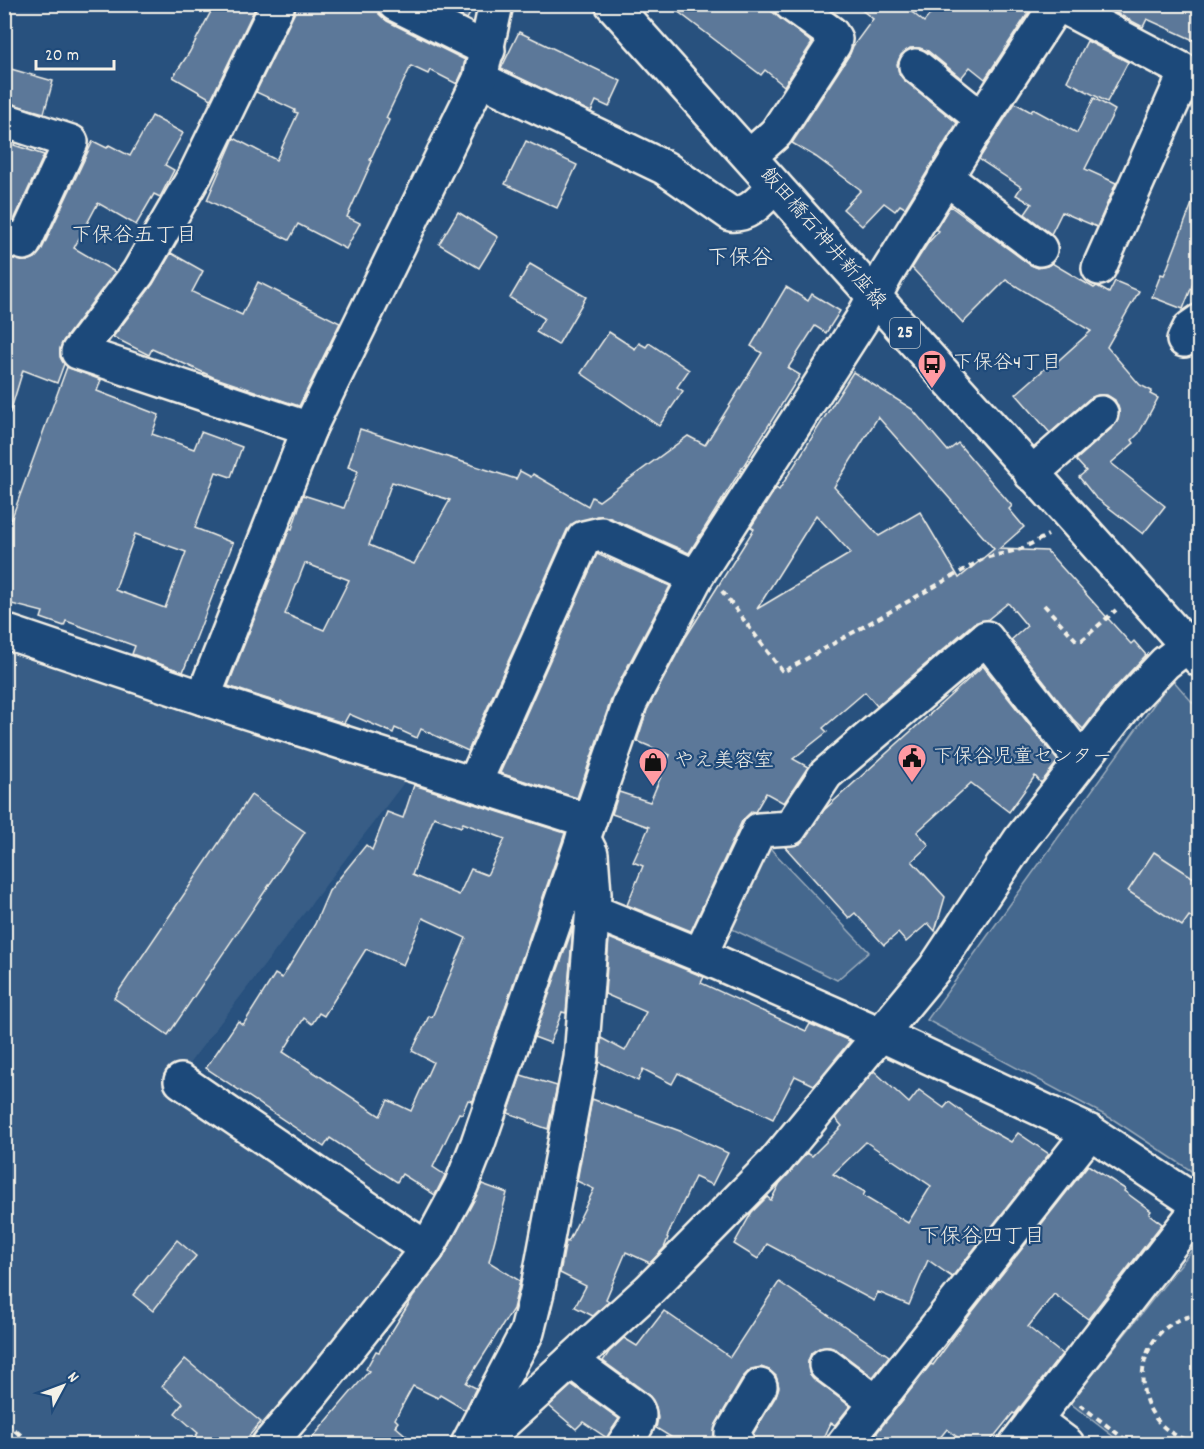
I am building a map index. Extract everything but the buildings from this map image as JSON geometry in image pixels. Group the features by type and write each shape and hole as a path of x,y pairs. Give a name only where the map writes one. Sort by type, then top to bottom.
{"street":[{"path":"278,4 195,175 138,273 78,352 309,429"},
{"path":"395,4 484,65 665,168 731,214 740,215 749,211 775,186"},
{"path":"203,698 309,429 484,65 496,4"},
{"name":"飯田橋石神井新座線","path":"612,4 750,156 873,298 1031,474 1195,648"},
{"path":"750,156 776,133 834,44 835,39 831,33 791,4"},
{"path":"269,1444 319,1386 427,1249 461,1186 478,1143 630,703 700,572 861,321 945,177 1057,4 1193,76 1099,268"},
{"path":"916,66 982,119"},
{"path":"4,120 71,142 24,243 4,237"},
{"path":"945,177 1040,249"},
{"path":"1194,326 1200,302"},
{"path":"1031,474 1101,413"},
{"path":"474,784 584,538 601,534 700,572"},
{"path":"4,631 203,698 474,784 586,829"},
{"path":"700,955 759,830 790,828 826,774 986,638 1081,760"},
{"path":"480,1444 656,1283 775,1162 935,968 1020,840 1128,702 1166,663 1195,648"},
{"path":"468,1444 527,1332 537,1292 581,1058 592,911 591,854 586,829"},
{"path":"592,911 700,955 880,1034 1090,1132 1200,1205 1025,1432 1067,1444"},
{"path":"181,1080 427,1249"},
{"path":"844,1444 1090,1132"},
{"path":"571,1361 637,1409 640,1415 638,1422 624,1444"},
{"path":"826,1365 877,1403"},
{"path":"738,1444 732,1438 732,1433 760,1386"}],"path":[{"path":"700,572 783,672 985,558 1021,549 1052,534"},
{"path":"1044,605 1076,640 1082,640 1118,608"},
{"path":"1200,1316 1178,1321 1164,1330 1153,1343 1145,1357 1142,1390 1147,1406 1163,1428 1187,1442 1200,1444"},
{"path":"1075,1409 1077,1406 1082,1406 1131,1444"}],"shaded area":[{"path":"5,638 409,776 185,1069 409,1253 250,1444 7,1444 5,1442"},
{"path":"1172,679 1199,710 1199,1176 1114,1120 927,1020"},
{"path":"768,846 869,952 837,980 728,927"},
{"path":"1193,1249 1200,1254 1199,1444 1123,1444 1070,1403"}],"railway":[{"path":"4,1421 31,1444"}],"place":[{"name":"下保谷4丁目","path":"932,390"},
{"name":"下保谷児童センター","path":"912,784"},
{"name":"やえ美容室","path":"653,788"}],"district":[{"name":"下保谷五丁目","path":"134,237"},
{"name":"下保谷","path":"740,259"},
{"name":"下保谷四丁目","path":"982,1238"}]}
